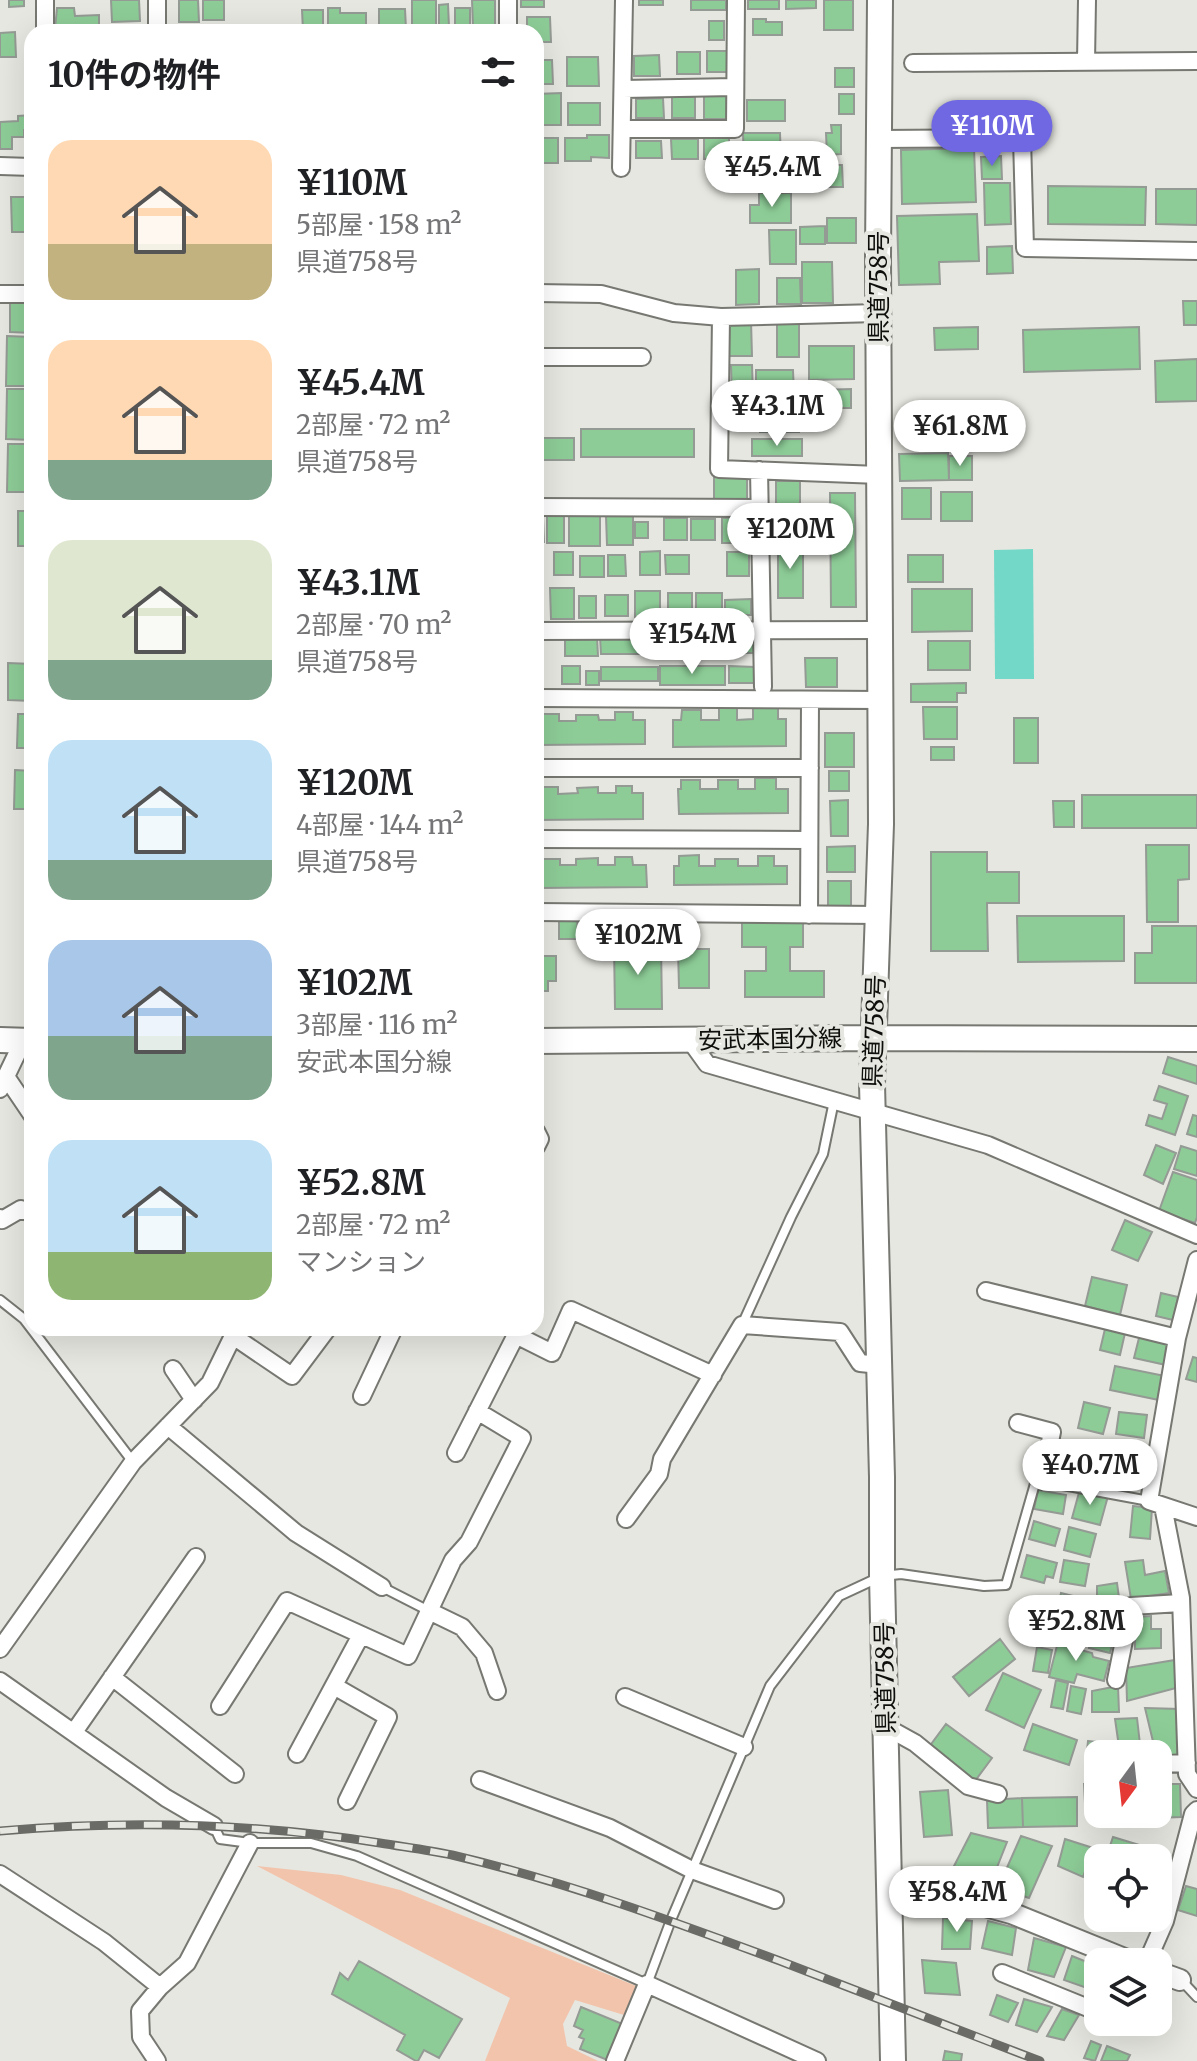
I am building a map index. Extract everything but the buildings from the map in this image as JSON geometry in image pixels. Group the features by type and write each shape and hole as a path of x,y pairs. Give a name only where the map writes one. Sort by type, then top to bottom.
{"main road":[{"name":"県道758号","path":"880,0 881,824 873,1113 893,2061"},
{"name":"安武本国分線","path":"544,1041 1197,1039"}],"street":[{"path":"45,0 45,24"},
{"path":"157,0 157,24"},
{"path":"508,0 508,24"},
{"path":"621,168 624,0"},
{"path":"622,129 735,129 736,0"},
{"path":"1086,62 1087,0"},
{"path":"913,63 1197,61"},
{"path":"623,89 735,87"},
{"path":"879,139 1022,138 1025,248 1197,251"},
{"path":"0,166 24,167"},
{"path":"544,293 601,294 674,313 721,317 878,313"},
{"path":"0,294 24,294"},
{"path":"721,317 719,469 879,475"},
{"path":"544,357 642,357"},
{"path":"759,470 763,687"},
{"path":"544,507 760,508"},
{"path":"544,631 880,630"},
{"path":"544,698 880,700"},
{"path":"809,915 810,700"},
{"path":"544,768 810,768"},
{"path":"544,839 809,840"},
{"path":"544,912 878,915"},
{"path":"689,1039 707,1064 988,1145 1197,1235"},
{"path":"18,1041 3,1084 24,1106"},
{"path":"0,1218 2,1220 21,1209 24,1210"},
{"path":"1197,1260 1177,1338 1156,1503 1181,1603 1187,1774 1197,1789"},
{"path":"986,1291 1177,1338"},
{"path":"518,1336 552,1353 571,1310 713,1375"},
{"path":"626,1519 659,1474 662,1459 742,1325 840,1332 860,1363 880,1365"},
{"path":"0,1649 133,1462 210,1383 232,1336"},
{"path":"239,1336 292,1376 322,1336"},
{"path":"362,1396 390,1336"},
{"path":"456,1453 515,1336"},
{"path":"173,1369 194,1400"},
{"path":"220,1706 287,1601 408,1656 453,1560 469,1542 522,1438 477,1411"},
{"path":"1018,1423 1052,1432 1042,1481"},
{"path":"168,1426 296,1533 382,1587"},
{"path":"1156,1503 1197,1517"},
{"path":"74,1732 196,1557"},
{"path":"1116,1680 1131,1606 1181,1603"},
{"path":"429,1611 462,1627 484,1653 497,1691"},
{"path":"297,1754 361,1635"},
{"path":"112,1677 235,1774"},
{"path":"0,1681 166,1798 214,1826"},
{"path":"334,1686 388,1717 347,1801"},
{"path":"625,1697 744,1747"},
{"path":"886,1727 915,1743 968,1786 998,1794"},
{"path":"1172,1764 1187,1763"},
{"path":"480,1780 610,1828 692,1870 775,1900"},
{"path":"1153,1948 1165,1921 1193,1814 1197,1810"},
{"path":"157,2061 141,2037 140,2011 160,1987 187,1963 250,1843"},
{"path":"0,1874 104,1942 160,1987"},
{"path":"890,1893 952,1897 1011,1913 1096,1948"},
{"path":"1002,1973 1084,2006"},
{"path":"615,2061 647,1984 817,2061"}],"lane":[{"path":"742,1325 823,1154 834,1101"},
{"path":"0,1300 24,1319"},
{"path":"37,1336 133,1462"},
{"path":"214,1826 220,1839 250,1843 311,1843 357,1856 647,1984 770,1686 839,1596 882,1576 901,1574 984,1586 1006,1585 1036,1480 1156,1503"},
{"path":"382,1587 429,1611"},
{"path":"1189,1983 1197,1997"}],"shaded area":[{"path":"257,1866 341,1875 400,1890 651,1992 637,2019 575,2000 563,2024 567,2046 598,2061 485,2061 510,1998"}],"water":[{"path":"1033,549 1034,679 995,679 994,550"}],"railway":[{"path":"0,1831 95,1825 190,1825 333,1836 452,1855 577,1889 658,1917 1040,2061"}]}
